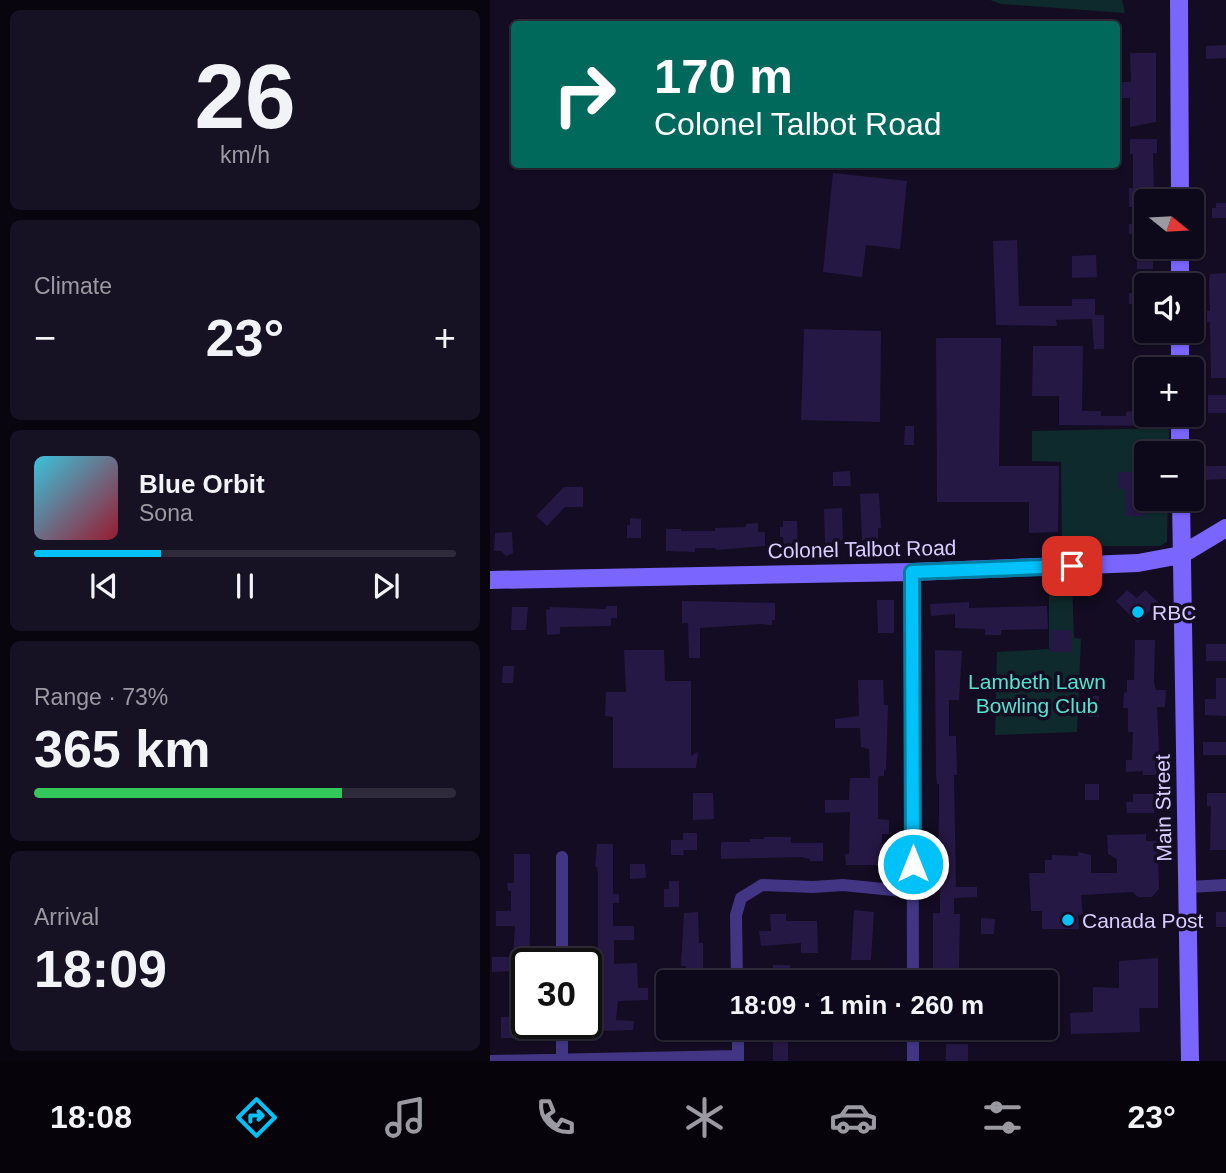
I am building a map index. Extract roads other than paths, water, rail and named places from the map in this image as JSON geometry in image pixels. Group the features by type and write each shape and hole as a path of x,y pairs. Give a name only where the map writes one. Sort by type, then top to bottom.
{"main road":[{"path":"1179,0 1180,189"},
{"name":"Main Street","path":"1181,511 1190,1061"},
{"name":"Colonel Talbot Road","path":"490,580 912,572 1138,563 1181,555 1226,528"}],"street":[{"path":"912,572 913,970"},
{"path":"562,857 562,948"},
{"path":"737,970 736,915 741,898 762,885 843,886 913,892"},
{"path":"1188,887 1226,885"},
{"path":"562,1039 562,1060"},
{"path":"490,1061 738,1058 737,1040"},
{"path":"913,1040 913,1061"}],"place":[{"name":"RBC","path":"1138,612"},
{"name":"Canada Post","path":"1068,920"}],"park label":[{"name":"Lambeth Lawn Bowling Club","path":"1037,693"}]}
